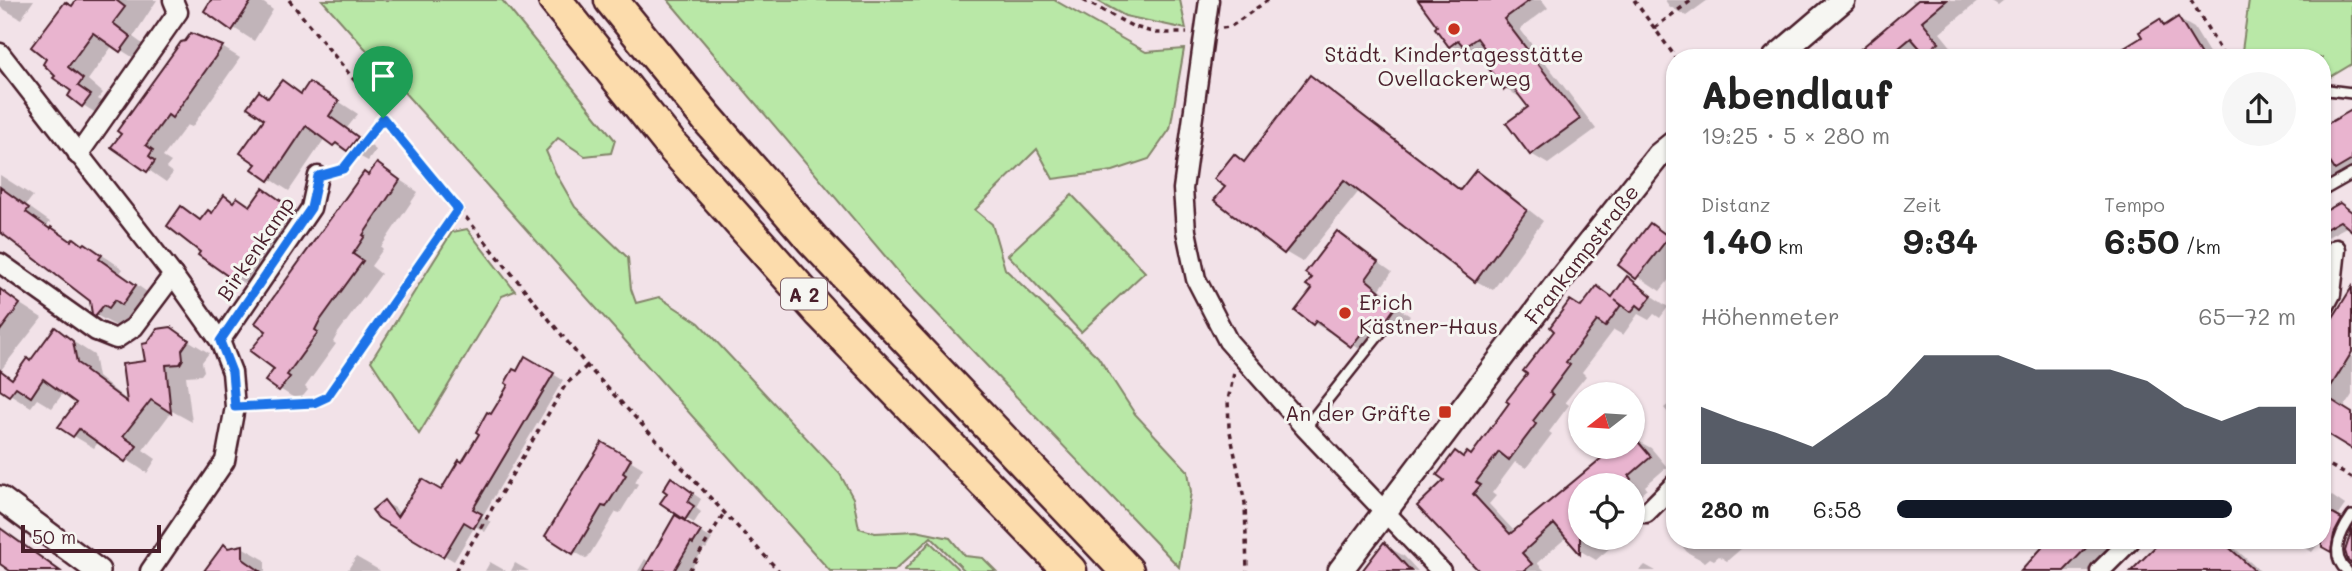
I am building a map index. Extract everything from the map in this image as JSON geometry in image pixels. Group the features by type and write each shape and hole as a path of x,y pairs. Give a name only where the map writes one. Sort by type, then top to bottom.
{"highway":[{"name":"A 2","path":"555,0 672,146 821,313 1070,571"},
{"name":"A 2","path":"611,0 707,118 822,250 1127,571"}],"street":[{"path":"78,155 177,12 173,0"},
{"path":"1209,0 1183,189 1186,231 1196,279 1228,341 1441,571"},
{"path":"1786,49 1843,0"},
{"name":"Birkenkamp","path":"0,53 173,275 220,341 232,372 235,407 225,461 150,571"},
{"name":"Frankampstraße","path":"1340,571 1568,270 1666,149"},
{"name":"Birkenkamp","path":"220,341 311,208 318,176"},
{"path":"2331,296 2336,249"},
{"path":"0,262 96,331 116,339 134,327 173,275"},
{"path":"1646,513 1666,493"},
{"path":"0,498 98,571"},
{"path":"2100,571 2122,549"}],"lane":[{"path":"2331,90 2352,93"},
{"path":"2331,186 2352,174"},
{"path":"1306,428 1386,326"},
{"path":"2347,571 2341,565 2336,548 2352,516"}],"path":[{"path":"289,0 587,366 779,571"},
{"path":"1083,0 1132,26 1155,33 1204,32 1230,27 1268,0"},
{"path":"1634,0 1669,49"},
{"path":"1654,28 1692,0"},
{"path":"2191,0 2220,49"},
{"path":"318,176 343,169 383,118"},
{"path":"235,407 314,403 327,397 458,209"},
{"path":"1240,355 1228,400 1229,427 1245,503 1247,571"},
{"path":"455,571 566,384 587,366"},
{"path":"2331,466 2352,478"},
{"path":"690,571 724,513"}],"green space":[{"path":"322,0 502,0 615,140 611,153 585,156 558,138 546,151 575,207 628,258 631,289 636,303 659,297 699,323 840,474 853,498 859,528 875,533 916,531 950,538 965,556 983,558 996,571 965,571 931,537 894,571 830,571"},
{"path":"668,0 1054,0 1146,52 1184,49 1170,129 1149,159 1113,171 1053,179 1037,149 975,210 992,224 1005,269 1098,357 1135,414 1188,471 1191,492 1179,567 907,282"},
{"path":"1096,0 1180,0 1186,29 1125,16"},
{"path":"2249,0 2352,0 2352,64 2331,77 2331,49 2242,49"},
{"path":"1072,195 1145,272 1081,332 1008,255"},
{"path":"467,229 515,291 502,296 419,434 371,361 452,232"},
{"path":"930,542 960,571 904,571"}],"building":[{"path":"76,0 116,0 125,7 113,23 131,37 120,52 93,33 68,67 83,79 78,86 91,95 82,107 68,96 71,91 53,78 55,76 43,64 46,59 31,47 65,2 72,6"},
{"path":"211,0 252,0 232,31 204,11"},
{"path":"1418,0 1530,0 1504,19 1580,119 1530,155 1506,123 1528,107 1511,85 1504,90 1487,66 1494,61 1477,38 1464,47 1458,40 1449,47"},
{"path":"1918,0 1947,0 1922,21 1939,42 1931,49 1921,49 1911,38 1898,49 1861,49"},
{"path":"2178,17 2198,49 2123,49 2142,37 2139,32 2160,19 2164,26"},
{"path":"191,33 223,46 172,118 168,115 146,145 153,150 149,156 155,161 147,172 111,147 121,134 117,131 181,42"},
{"path":"1310,75 1460,190 1476,170 1527,210 1475,282 1344,180 1284,254 1214,200 1225,187 1214,179 1234,154 1244,162"},
{"path":"282,80 301,94 309,82 339,101 329,116 358,137 347,151 336,143 333,146 306,126 269,181 252,169 256,164 240,153 264,119 247,107 259,91 268,98"},
{"path":"2352,110 2352,160 2335,170 2331,164 2331,122"},
{"path":"377,163 400,180 353,254 363,261 319,322 315,330 318,332 287,375 290,377 279,391 265,381 274,369 250,351 266,331 255,323 364,172 368,175"},
{"path":"0,187 29,208 26,212 71,241 74,238 83,245 85,243 102,255 99,259 136,285 122,305 115,300 109,308 104,305 95,316 92,314 90,301 0,232"},
{"path":"263,188 284,203 232,279 198,255 200,252 167,226 181,206 200,220 208,210 212,213 224,195 233,202 237,197 250,206"},
{"path":"2340,203 2352,212 2352,231 2340,221 2331,226 2331,208"},
{"path":"1650,223 1666,235 1666,241 1636,279 1618,265"},
{"path":"1337,231 1378,262 1366,279 1380,291 1378,293 1396,306 1387,319 1380,323 1373,318 1351,347 1316,321 1313,325 1295,311 1312,289 1306,285 1312,278 1305,273"},
{"path":"1627,276 1652,296 1642,309 1637,305 1631,312 1615,300 1621,305 1605,327 1597,321 1566,362 1570,365 1550,392 1553,395 1533,421 1536,424 1509,460 1499,452 1476,482 1481,485 1473,494 1510,534 1568,486 1568,540 1554,524 1522,553 1532,564 1524,571 1479,571 1417,506 1444,480 1437,475 1455,451 1463,457 1467,452 1471,455 1509,403 1506,401 1527,374 1523,371 1554,331 1550,327 1570,300 1581,307 1597,286 1612,297"},
{"path":"2352,287 2352,352 2331,386 2331,321"},
{"path":"0,289 20,304 0,331"},
{"path":"55,327 73,341 77,363 127,402 122,364 145,361 142,344 147,343 157,329 171,327 189,340 182,350 183,359 180,364 166,365 171,413 151,400 123,436 137,446 125,462 79,429 73,437 58,427 76,403 43,379 31,397 16,387 9,396 0,390 0,370 12,379 27,358 30,361"},
{"path":"525,356 554,373 473,509 482,514 474,528 464,522 443,557 378,518 372,510 384,500 397,517 422,479 441,490 479,434 476,432 487,412 491,414 499,401 513,369 517,371"},
{"path":"2331,400 2352,413 2352,449 2331,436"},
{"path":"602,442 631,459 623,473 626,475 606,507 602,506 573,554 545,536"},
{"path":"1645,450 1651,457 1632,473 1584,473 1601,459 1645,459"},
{"path":"671,477 693,493 688,502 694,506 685,520 660,503 667,493 663,490"},
{"path":"2331,513 2342,519 2334,534 2331,552 2326,549 2331,549"},
{"path":"675,515 701,531 693,544 691,542 674,571 643,571"},
{"path":"0,528 60,571 10,571 0,564"},
{"path":"2352,529 2352,564 2345,551"},
{"path":"1384,542 1411,571 1362,571"},
{"path":"224,544 228,548 243,545 243,559 260,571 204,571"},
{"path":"2041,549 2085,549 2064,571 2021,571"},
{"path":"2153,549 2231,549 2255,571 2131,571"}],"place":[{"name":"Städt. Kindertagesstätte Ovellackerweg","path":"1454,29"},
{"name":"Erich Kästner-Haus","path":"1345,313"},
{"name":"An der Gräfte","path":"1445,412"}],"route":[{"path":"383,118 458,209 327,397 314,403 235,407 232,372 220,341 311,208 318,176 343,169 383,118"}]}
